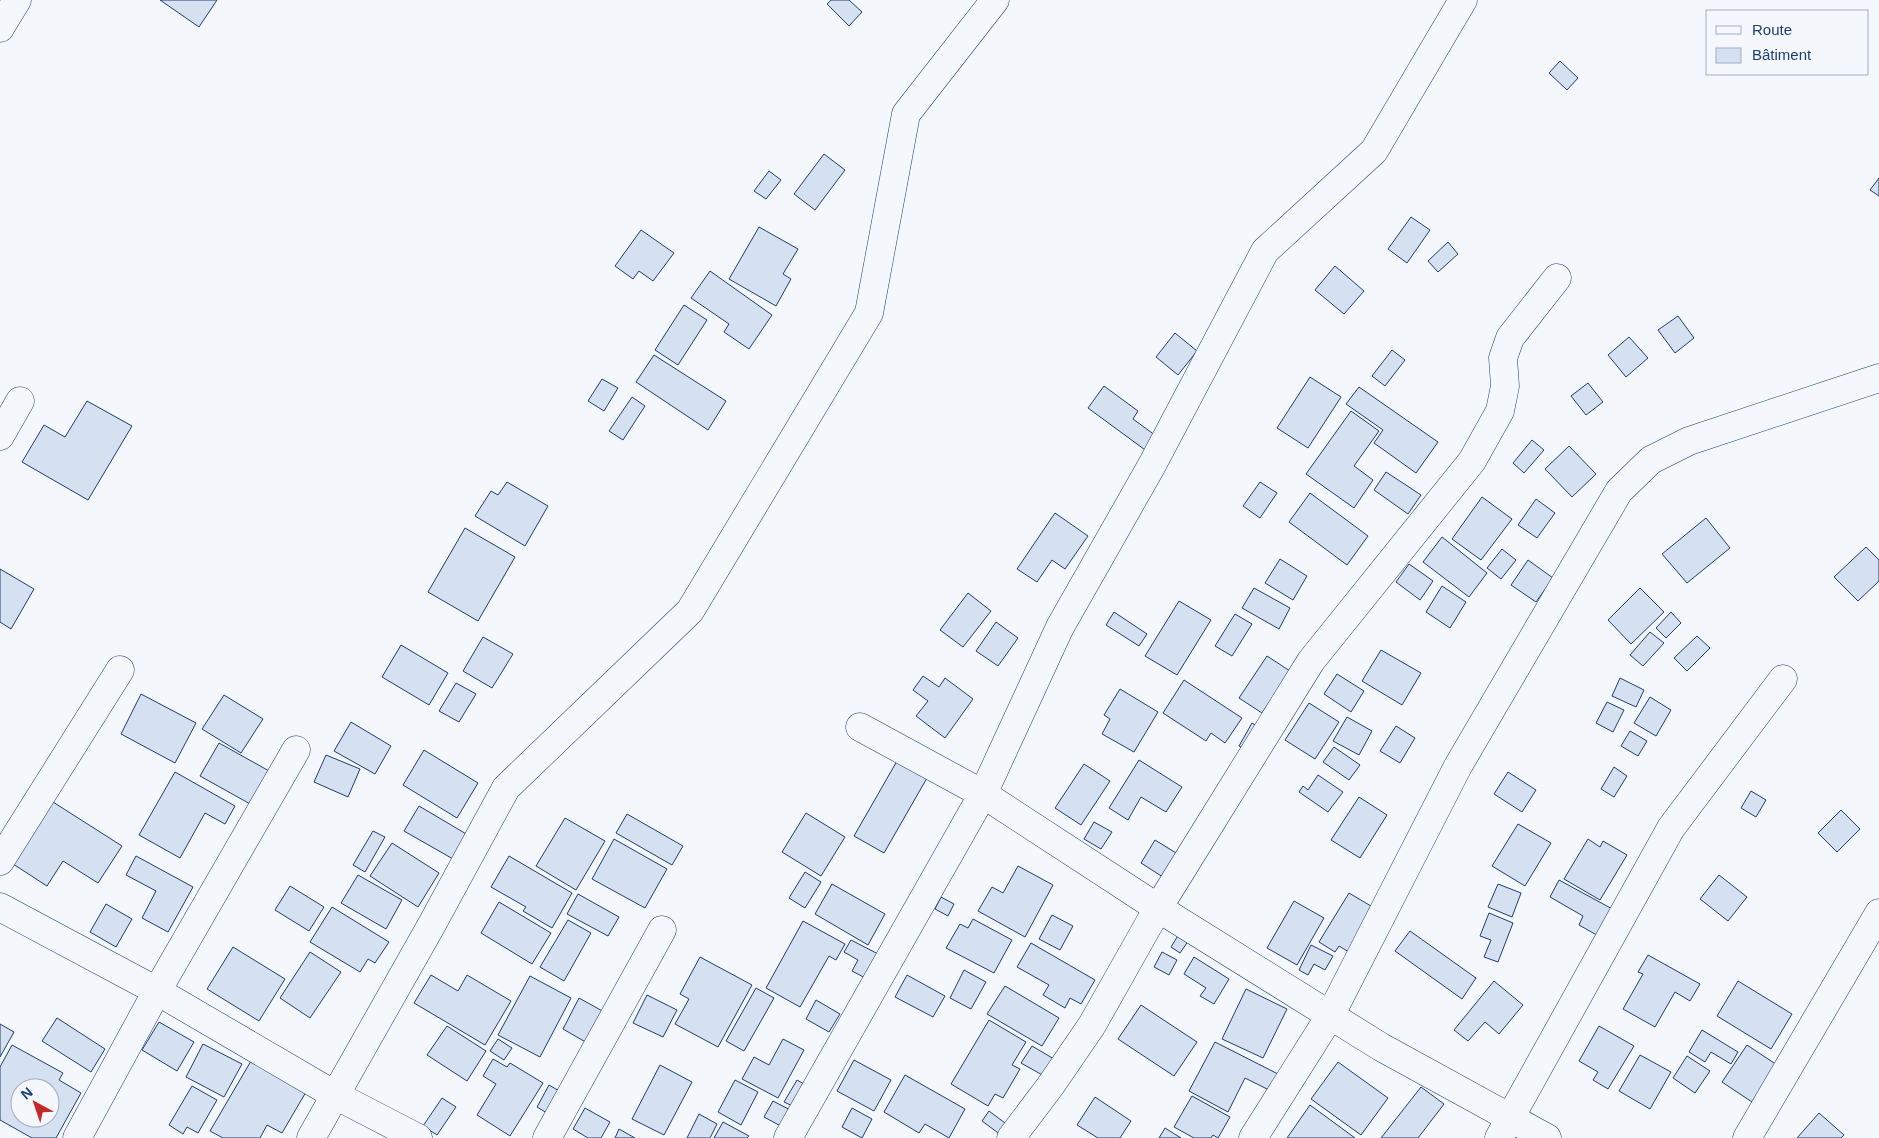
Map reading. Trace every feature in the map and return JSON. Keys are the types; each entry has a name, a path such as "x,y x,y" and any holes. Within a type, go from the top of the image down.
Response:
{"street":[{"path":"0,28 17,0"},
{"path":"311,1138 432,926 506,788 690,611 870,313 906,114 995,0"},
{"path":"788,1138 983,794 1060,627 1152,465 1265,251 1374,151 1463,0"},
{"path":"1011,1138 1051,1085 1092,1025 1158,908 1311,662 1472,461 1500,411 1506,386 1503,358 1510,338 1557,278"},
{"path":"1253,1138 1330,1016 1458,766 1619,491 1651,460 1690,441 1879,378"},
{"path":"0,436 20,401"},
{"path":"0,860 120,670"},
{"path":"1504,1128 1671,828 1783,678"},
{"path":"860,727 983,794 1158,908 1381,1047 1504,1128 1547,1138"},
{"path":"77,1138 157,991 296,750"},
{"path":"0,907 157,991 335,1095 418,1138"},
{"path":"1748,1138 1879,913"},
{"path":"547,1138 662,930"}],"building":[{"path":"160,0 217,0 199,27"},
{"path":"831,0 849,0 862,12 849,26 827,4"},
{"path":"1560,61 1578,78 1567,90 1549,73"},
{"path":"824,154 845,170 815,210 794,194"},
{"path":"769,171 781,180 766,199 754,191"},
{"path":"1879,178 1879,196 1870,190"},
{"path":"1411,217 1430,230 1407,263 1388,249"},
{"path":"759,227 798,249 783,274 791,279 776,306 729,279"},
{"path":"641,230 674,253 653,281 639,271 633,279 615,266"},
{"path":"1448,242 1458,254 1438,272 1428,261"},
{"path":"1335,266 1364,291 1344,314 1315,290"},
{"path":"710,271 772,315 749,349 724,332 729,324 691,298"},
{"path":"684,305 707,320 678,365 655,350"},
{"path":"1678,316 1694,338 1675,353 1658,330"},
{"path":"1175,333 1197,351 1178,375 1156,357"},
{"path":"1629,337 1648,358 1626,377 1608,355"},
{"path":"1392,350 1405,360 1385,386 1372,376"},
{"path":"654,355 726,401 708,430 636,382"},
{"path":"1310,377 1341,397 1308,448 1277,428"},
{"path":"602,379 618,388 604,411 588,401"},
{"path":"1588,383 1603,402 1586,415 1571,396"},
{"path":"1104,386 1138,411 1133,419 1163,441 1152,455 1088,408"},
{"path":"1359,387 1438,442 1416,473 1374,443 1383,430 1346,404"},
{"path":"632,397 645,406 623,440 609,431"},
{"path":"87,401 132,426 88,500 22,462 44,425 65,437"},
{"path":"1351,411 1379,431 1354,466 1373,480 1354,508 1306,474"},
{"path":"1532,440 1544,450 1524,473 1513,463"},
{"path":"1569,446 1596,474 1572,497 1545,469"},
{"path":"1386,472 1421,495 1408,514 1374,490"},
{"path":"507,482 548,506 525,546 475,516 491,491 498,495"},
{"path":"1260,482 1277,493 1260,518 1243,506"},
{"path":"1310,493 1368,536 1347,565 1289,522"},
{"path":"1482,497 1512,519 1481,560 1452,539"},
{"path":"1536,499 1555,513 1537,538 1518,525"},
{"path":"1055,513 1088,536 1065,569 1052,560 1037,582 1017,569"},
{"path":"1706,518 1730,548 1687,583 1662,554"},
{"path":"465,528 515,557 478,621 428,592"},
{"path":"1442,537 1487,573 1469,597 1423,562"},
{"path":"1866,547 1879,560 1879,581 1858,601 1834,577"},
{"path":"1502,549 1516,560 1501,579 1487,568"},
{"path":"1280,559 1307,576 1293,600 1265,583"},
{"path":"1528,560 1553,578 1536,602 1511,585"},
{"path":"1409,564 1433,581 1420,600 1396,582"},
{"path":"0,569 34,589 11,629 0,622"},
{"path":"1442,586 1466,602 1450,628 1426,612"},
{"path":"1254,588 1290,608 1279,629 1242,608"},
{"path":"1640,588 1664,612 1631,644 1608,620"},
{"path":"968,593 991,611 963,647 940,630"},
{"path":"1179,601 1211,620 1177,675 1145,656"},
{"path":"1114,612 1147,634 1139,646 1106,625"},
{"path":"1671,612 1681,623 1666,638 1656,628"},
{"path":"1235,614 1252,624 1232,656 1215,646"},
{"path":"996,622 1018,638 998,666 976,651"},
{"path":"1650,632 1664,643 1643,666 1630,655"},
{"path":"1697,636 1710,648 1687,671 1674,658"},
{"path":"483,637 513,654 492,688 463,671"},
{"path":"401,645 448,673 429,705 382,677"},
{"path":"1381,650 1421,673 1402,705 1362,681"},
{"path":"1267,656 1290,671 1262,713 1239,698"},
{"path":"1337,674 1364,691 1351,712 1324,694"},
{"path":"923,676 939,687 945,678 973,699 945,738 916,716 928,701 913,690"},
{"path":"1620,678 1644,690 1636,707 1612,696"},
{"path":"1184,680 1242,718 1225,743 1211,733 1206,741 1163,713"},
{"path":"456,683 476,694 459,722 439,711"},
{"path":"1120,689 1158,712 1134,752 1102,734 1110,719 1104,715"},
{"path":"141,694 196,723 175,763 121,734"},
{"path":"224,695 263,719 241,753 202,729"},
{"path":"1650,697 1671,710 1656,736 1634,723"},
{"path":"1607,702 1624,710 1613,732 1596,723"},
{"path":"1309,703 1339,722 1315,759 1285,740"},
{"path":"1347,717 1372,731 1359,755 1333,741"},
{"path":"351,722 391,746 375,774 334,751"},
{"path":"1252,723 1263,730 1250,752 1239,746"},
{"path":"1396,726 1415,738 1400,763 1380,751"},
{"path":"1630,731 1647,741 1638,756 1621,746"},
{"path":"219,743 271,772 252,805 200,776"},
{"path":"1334,747 1360,765 1349,780 1323,762"},
{"path":"424,750 478,783 457,818 403,785"},
{"path":"326,755 360,769 348,797 314,782"},
{"path":"1139,760 1182,787 1166,812 1141,797 1128,820 1109,808"},
{"path":"897,761 927,778 884,853 854,836"},
{"path":"1084,764 1110,781 1081,825 1055,808"},
{"path":"1614,767 1627,776 1614,797 1601,789"},
{"path":"175,772 235,806 225,824 205,813 180,858 139,835"},
{"path":"1508,772 1536,790 1522,812 1494,794"},
{"path":"1318,775 1343,792 1328,812 1299,792 1303,786 1308,790"},
{"path":"1751,791 1766,800 1756,817 1741,808"},
{"path":"1359,797 1387,815 1360,858 1331,840"},
{"path":"53,802 122,846 98,883 63,861 47,886 13,864"},
{"path":"419,806 468,835 453,859 404,831"},
{"path":"1841,810 1860,829 1837,852 1818,833"},
{"path":"806,813 845,837 821,876 782,852"},
{"path":"627,814 683,846 672,865 616,833"},
{"path":"565,818 605,841 576,890 536,866"},
{"path":"1094,822 1112,832 1101,849 1084,839"},
{"path":"1518,824 1551,843 1525,886 1492,866"},
{"path":"373,831 385,837 365,872 353,865"},
{"path":"614,839 667,869 645,908 592,879"},
{"path":"1588,839 1600,847 1603,841 1627,855 1600,900 1564,879"},
{"path":"1155,840 1181,856 1166,879 1141,863"},
{"path":"392,843 439,873 418,907 370,876"},
{"path":"136,856 193,887 168,932 142,918 156,891 126,875"},
{"path":"509,856 572,893 552,928 523,911 526,907 491,887"},
{"path":"1018,866 1053,885 1025,937 978,911 992,887 1003,893"},
{"path":"805,872 821,882 805,908 789,898"},
{"path":"358,875 402,900 386,929 341,903"},
{"path":"1719,875 1747,897 1728,921 1700,899"},
{"path":"1559,880 1616,911 1602,938 1579,925 1583,916 1550,897"},
{"path":"832,884 885,914 868,945 815,914"},
{"path":"1498,884 1521,893 1512,917 1488,907"},
{"path":"290,886 324,907 309,931 275,910"},
{"path":"1349,893 1381,912 1354,955 1339,946 1335,952 1319,942"},
{"path":"578,894 619,917 608,936 567,914"},
{"path":"941,897 954,904 948,916 935,909"},
{"path":"1294,901 1324,918 1297,965 1267,948"},
{"path":"499,902 551,933 532,964 481,933"},
{"path":"106,904 132,919 116,947 90,932"},
{"path":"332,907 389,942 375,963 368,959 360,972 310,942"},
{"path":"1489,913 1513,923 1498,962 1484,957 1491,940 1480,936"},
{"path":"1052,915 1073,926 1060,950 1039,939"},
{"path":"973,919 1012,940 994,973 946,948 960,924 968,928"},
{"path":"568,920 591,933 564,981 540,967"},
{"path":"803,921 845,944 836,960 829,956 800,1007 766,988"},
{"path":"1410,931 1476,978 1462,999 1395,951"},
{"path":"1179,934 1189,940 1180,953 1171,947"},
{"path":"851,940 882,956 869,980 852,971 858,960 844,952"},
{"path":"1031,943 1095,980 1081,1004 1070,998 1065,1008 1043,995 1049,985 1017,967"},
{"path":"1311,945 1333,956 1325,970 1314,964 1308,975 1299,970"},
{"path":"233,947 285,979 259,1021 207,989"},
{"path":"310,952 341,972 310,1018 280,998"},
{"path":"1162,952 1177,960 1169,975 1154,967"},
{"path":"1648,955 1700,984 1690,1001 1675,992 1655,1027 1623,1009 1643,974 1638,972"},
{"path":"700,957 752,985 718,1047 675,1024 689,999 680,994"},
{"path":"1194,957 1229,979 1214,1004 1200,996 1206,988 1184,974"},
{"path":"964,970 986,982 971,1009 950,998"},
{"path":"431,975 458,991 467,975 511,1001 485,1045 414,1003"},
{"path":"907,975 945,996 933,1017 895,997"},
{"path":"530,976 571,998 540,1057 498,1035"},
{"path":"1494,981 1523,1005 1499,1034 1485,1022 1468,1041 1454,1030"},
{"path":"1738,981 1792,1014 1771,1049 1717,1016"},
{"path":"1005,986 1059,1018 1042,1046 987,1014"},
{"path":"756,988 774,998 744,1051 726,1041"},
{"path":"1246,989 1287,1009 1263,1058 1222,1039"},
{"path":"647,995 677,1010 663,1037 633,1023"},
{"path":"579,998 606,1013 589,1044 563,1029"},
{"path":"816,1000 840,1014 829,1032 806,1019"},
{"path":"1141,1005 1197,1042 1174,1076 1118,1039"},
{"path":"57,1018 105,1049 91,1072 42,1041"},
{"path":"989,1020 1026,1042 1012,1065 1020,1069 1003,1098 995,1094 988,1106 951,1084"},
{"path":"159,1022 194,1042 177,1071 142,1050"},
{"path":"0,1024 14,1032 0,1057"},
{"path":"447,1026 486,1051 467,1081 427,1055"},
{"path":"1599,1026 1634,1046 1608,1089 1593,1080 1598,1072 1579,1061"},
{"path":"1702,1030 1738,1052 1731,1064 1711,1052 1705,1062 1689,1052"},
{"path":"498,1039 512,1048 504,1060 490,1051"},
{"path":"783,1039 804,1050 778,1098 742,1079 754,1057 769,1065"},
{"path":"1215,1042 1278,1074 1269,1090 1245,1078 1228,1112 1189,1091"},
{"path":"203,1044 242,1064 224,1097 186,1077"},
{"path":"12,1045 63,1073 60,1078 10,1078 10,1126 0,1120 0,1067"},
{"path":"1747,1045 1777,1065 1752,1102 1722,1082"},
{"path":"1032,1046 1054,1059 1044,1076 1021,1063"},
{"path":"1640,1055 1671,1072 1650,1109 1619,1091"},
{"path":"1687,1056 1710,1071 1695,1093 1673,1078"},
{"path":"493,1059 507,1067 510,1063 543,1083 510,1136 477,1115 496,1084 483,1076"},
{"path":"854,1060 891,1080 874,1111 837,1091"},
{"path":"251,1061 306,1092 282,1133 267,1125 260,1138 223,1138 210,1131"},
{"path":"1338,1062 1388,1098 1361,1135 1311,1099"},
{"path":"660,1065 692,1082 664,1135 632,1119"},
{"path":"905,1075 965,1109 949,1138 925,1124 919,1133 884,1112"},
{"path":"735,1080 758,1092 741,1125 718,1112"},
{"path":"797,1080 811,1088 799,1109 784,1102"},
{"path":"60,1081 81,1093 56,1138 32,1138 14,1128 60,1128"},
{"path":"549,1085 568,1096 555,1118 537,1107"},
{"path":"192,1086 217,1100 198,1133 187,1127 183,1134 169,1125"},
{"path":"1421,1087 1444,1104 1418,1138 1381,1138"},
{"path":"1192,1096 1230,1117 1218,1138 1213,1135 1211,1138 1194,1138 1174,1127"},
{"path":"1095,1097 1131,1121 1120,1138 1098,1138 1077,1125"},
{"path":"442,1098 456,1107 437,1135 423,1126"},
{"path":"773,1101 796,1113 788,1130 764,1117"},
{"path":"1310,1105 1355,1138 1287,1138"},
{"path":"585,1108 610,1122 601,1138 588,1138 573,1129"},
{"path":"852,1108 872,1119 862,1138 842,1127"},
{"path":"989,1111 1013,1129 1005,1138 982,1121"},
{"path":"1819,1113 1844,1135 1841,1138 1797,1138"},
{"path":"699,1114 717,1124 710,1138 687,1138"},
{"path":"723,1122 749,1136 747,1138 714,1138"},
{"path":"1165,1128 1181,1138 1159,1138"},
{"path":"619,1129 635,1138 615,1138"}]}
